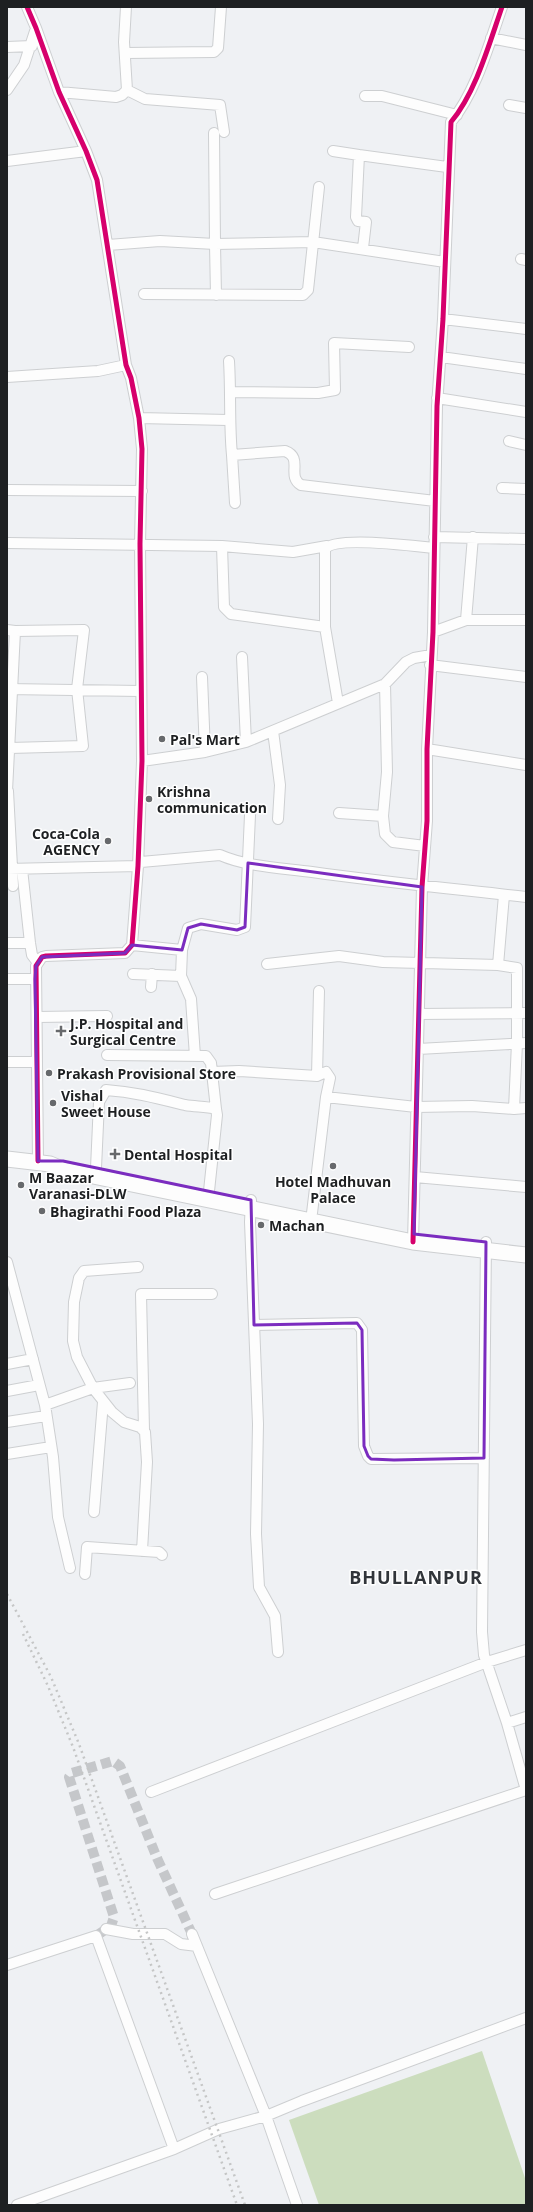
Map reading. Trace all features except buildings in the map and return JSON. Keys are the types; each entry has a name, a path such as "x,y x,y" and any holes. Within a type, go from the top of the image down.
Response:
{"main road":[{"path":"8,1159 38,1162 63,1161 209,1191 251,1204 312,1213 414,1238"},
{"path":"38,1162 64,1170 251,1204 414,1238 486,1246 526,1255"},
{"path":"486,1246 526,1245"}],"street":[{"path":"26,7 36,28 59,92 86,151 99,191 126,364 131,378 139,418 142,449 140,544 140,691 142,761 138,866 132,945 125,953 46,956 38,963 35,979 37,1017 38,1162"},
{"path":"59,92 116,97 122,95 126,90 126,7"},
{"path":"126,54 214,52 218,48 221,7"},
{"path":"414,1238 416,1107 422,963 422,887 427,822 427,749 433,632 433,548 437,398 443,319 447,167 450,122 462,109 502,7"},
{"path":"7,90 24,65 32,46 36,28"},
{"path":"491,38 526,45"},
{"path":"7,47 32,46"},
{"path":"126,90 145,98 220,105 215,244 216,295"},
{"path":"365,96 382,96 457,115"},
{"path":"509,104 526,108"},
{"path":"7,161 86,151"},
{"path":"333,151 447,167"},
{"path":"359,155 356,217 358,221 366,222 363,248"},
{"path":"144,294 303,295 308,290 319,187"},
{"path":"108,245 160,241 215,244 313,242 363,248 445,262"},
{"path":"443,319 526,329"},
{"path":"230,392 318,393 335,390 334,343 409,347"},
{"path":"441,357 526,369"},
{"path":"229,361 230,392 228,420 235,503"},
{"path":"7,377 98,371 126,364"},
{"path":"437,398 526,412"},
{"path":"139,418 228,420"},
{"path":"509,441 526,445"},
{"path":"232,455 285,451 292,454 294,457 295,478 302,485 434,501"},
{"path":"502,488 526,489"},
{"path":"7,490 142,491"},
{"path":"434,537 526,539"},
{"path":"466,620 473,538"},
{"path":"8,543 222,546 293,552 328,546 335,543 372,543 433,548"},
{"path":"222,546 224,607 227,612 230,614 325,627"},
{"path":"328,546 325,548 325,627 338,703"},
{"path":"433,632 466,620 526,620"},
{"path":"10,748 83,746 77,689 84,630 11,630 8,791 14,869 13,886"},
{"path":"242,657 246,742"},
{"path":"142,761 205,752 246,742 385,684 406,662 414,658 526,677"},
{"path":"202,677 205,752"},
{"path":"385,684 387,772 383,816 385,834 393,842 425,846"},
{"path":"10,689 140,691"},
{"path":"273,731 280,785 278,819"},
{"path":"427,749 526,764"},
{"path":"339,813 383,816"},
{"path":"196,1056 191,999 181,976 182,950 188,928 201,924 237,930 245,927 250,815"},
{"path":"14,869 138,866 141,862 220,855 231,860 248,863 422,887 526,897"},
{"path":"14,869 32,955 38,963"},
{"path":"498,965 504,895"},
{"path":"7,942 30,943"},
{"path":"132,945 182,950"},
{"path":"267,964 339,956 383,962 498,965 517,968 522,1014 521,1043 514,1109"},
{"path":"133,974 181,976"},
{"path":"151,987 152,974"},
{"path":"7,978 35,979"},
{"path":"317,1076 319,991"},
{"path":"419,1014 522,1014"},
{"path":"37,1017 107,1016"},
{"path":"418,1049 521,1043"},
{"path":"107,1055 206,1056 211,1063 218,1115 209,1191"},
{"path":"7,1062 37,1062"},
{"path":"212,1072 239,1071 317,1076 326,1072 329,1074 312,1213"},
{"path":"96,1168 99,1102 106,1090 133,1092 186,1105 216,1109"},
{"path":"326,1097 416,1107 472,1106 514,1109 526,1108"},
{"path":"416,1177 526,1187"},
{"path":"251,1204 258,1424 256,1534 258,1587 275,1616 278,1652"},
{"path":"215,1894 526,1790 507,1723 487,1662 482,1632 486,1246"},
{"path":"7,1262 45,1405 58,1517 70,1568"},
{"path":"138,1267 84,1272 79,1278 74,1302 73,1341 77,1357 93,1388 103,1402 118,1418 144,1430"},
{"path":"142,1551 147,1462 144,1430 141,1294 212,1294"},
{"path":"254,1325 357,1323 362,1330 364,1446 368,1456 371,1459 484,1458"},
{"path":"7,1364 33,1359"},
{"path":"45,1405 93,1388 130,1383"},
{"path":"7,1391 39,1385"},
{"path":"94,1512 103,1402"},
{"path":"7,1422 46,1416"},
{"path":"7,1454 51,1447"},
{"path":"85,1574 87,1547 159,1552 162,1554"},
{"path":"151,1792 487,1662 526,1650"},
{"path":"507,1723 526,1716"},
{"path":"106,1929 134,1934 165,1934 181,1944 197,1946"},
{"path":"192,1934 266,2116 297,2205"},
{"path":"7,1965 96,1936 174,2149"},
{"path":"17,2205 174,2149 218,2129 266,2116 302,2101 526,2018"}],"highlighted area":[{"path":"248,863 422,887 414,1234 486,1242 484,1458 394,1460 371,1459 368,1456 364,1446 362,1330 357,1323 254,1325 251,1200 63,1161 38,1161 35,979 36,966 42,957 125,953 132,945 182,950 188,928 201,924 237,930 245,927"}],"green space":[{"path":"482,2051 526,2181 526,2205 319,2205 289,2120"}],"tunnel":[{"path":"96,1936 111,1926 114,1917 69,1777 72,1773 113,1761 120,1766 157,1858 192,1934"}],"railway":[{"path":"7,1594 51,1677 79,1744 245,2205"},
{"path":"23,1634 48,1686 73,1747 237,2205"}],"cycle path":[{"path":"27,7 59,92 86,151 97,180 126,365 131,378 139,418 142,449 140,544 142,761 138,866 132,945 125,953 46,956 42,957 36,966 38,1161"},
{"path":"413,1242 422,887 427,821 427,749 433,632 437,406 443,319 451,122 468,97 475,82 502,7"}],"place":[{"name":"Pal's Mart","path":"162,739"},
{"name":"Krishna communication","path":"149,799"},
{"name":"Coca-Cola AGENCY","path":"108,841"},
{"name":"J.P. Hospital and Surgical Centre","path":"61,1031"},
{"name":"Prakash Provisional Store","path":"49,1073"},
{"name":"Vishal Sweet House","path":"53,1103"},
{"name":"Dental Hospital","path":"115,1154"},
{"name":"Hotel Madhuvan Palace","path":"333,1166"},
{"name":"M Baazar Varanasi-DLW","path":"21,1185"},
{"name":"Bhagirathi Food Plaza","path":"42,1211"},
{"name":"Machan","path":"261,1225"}],"district":[{"name":"BHULLANPUR","path":"416,1577"}]}
